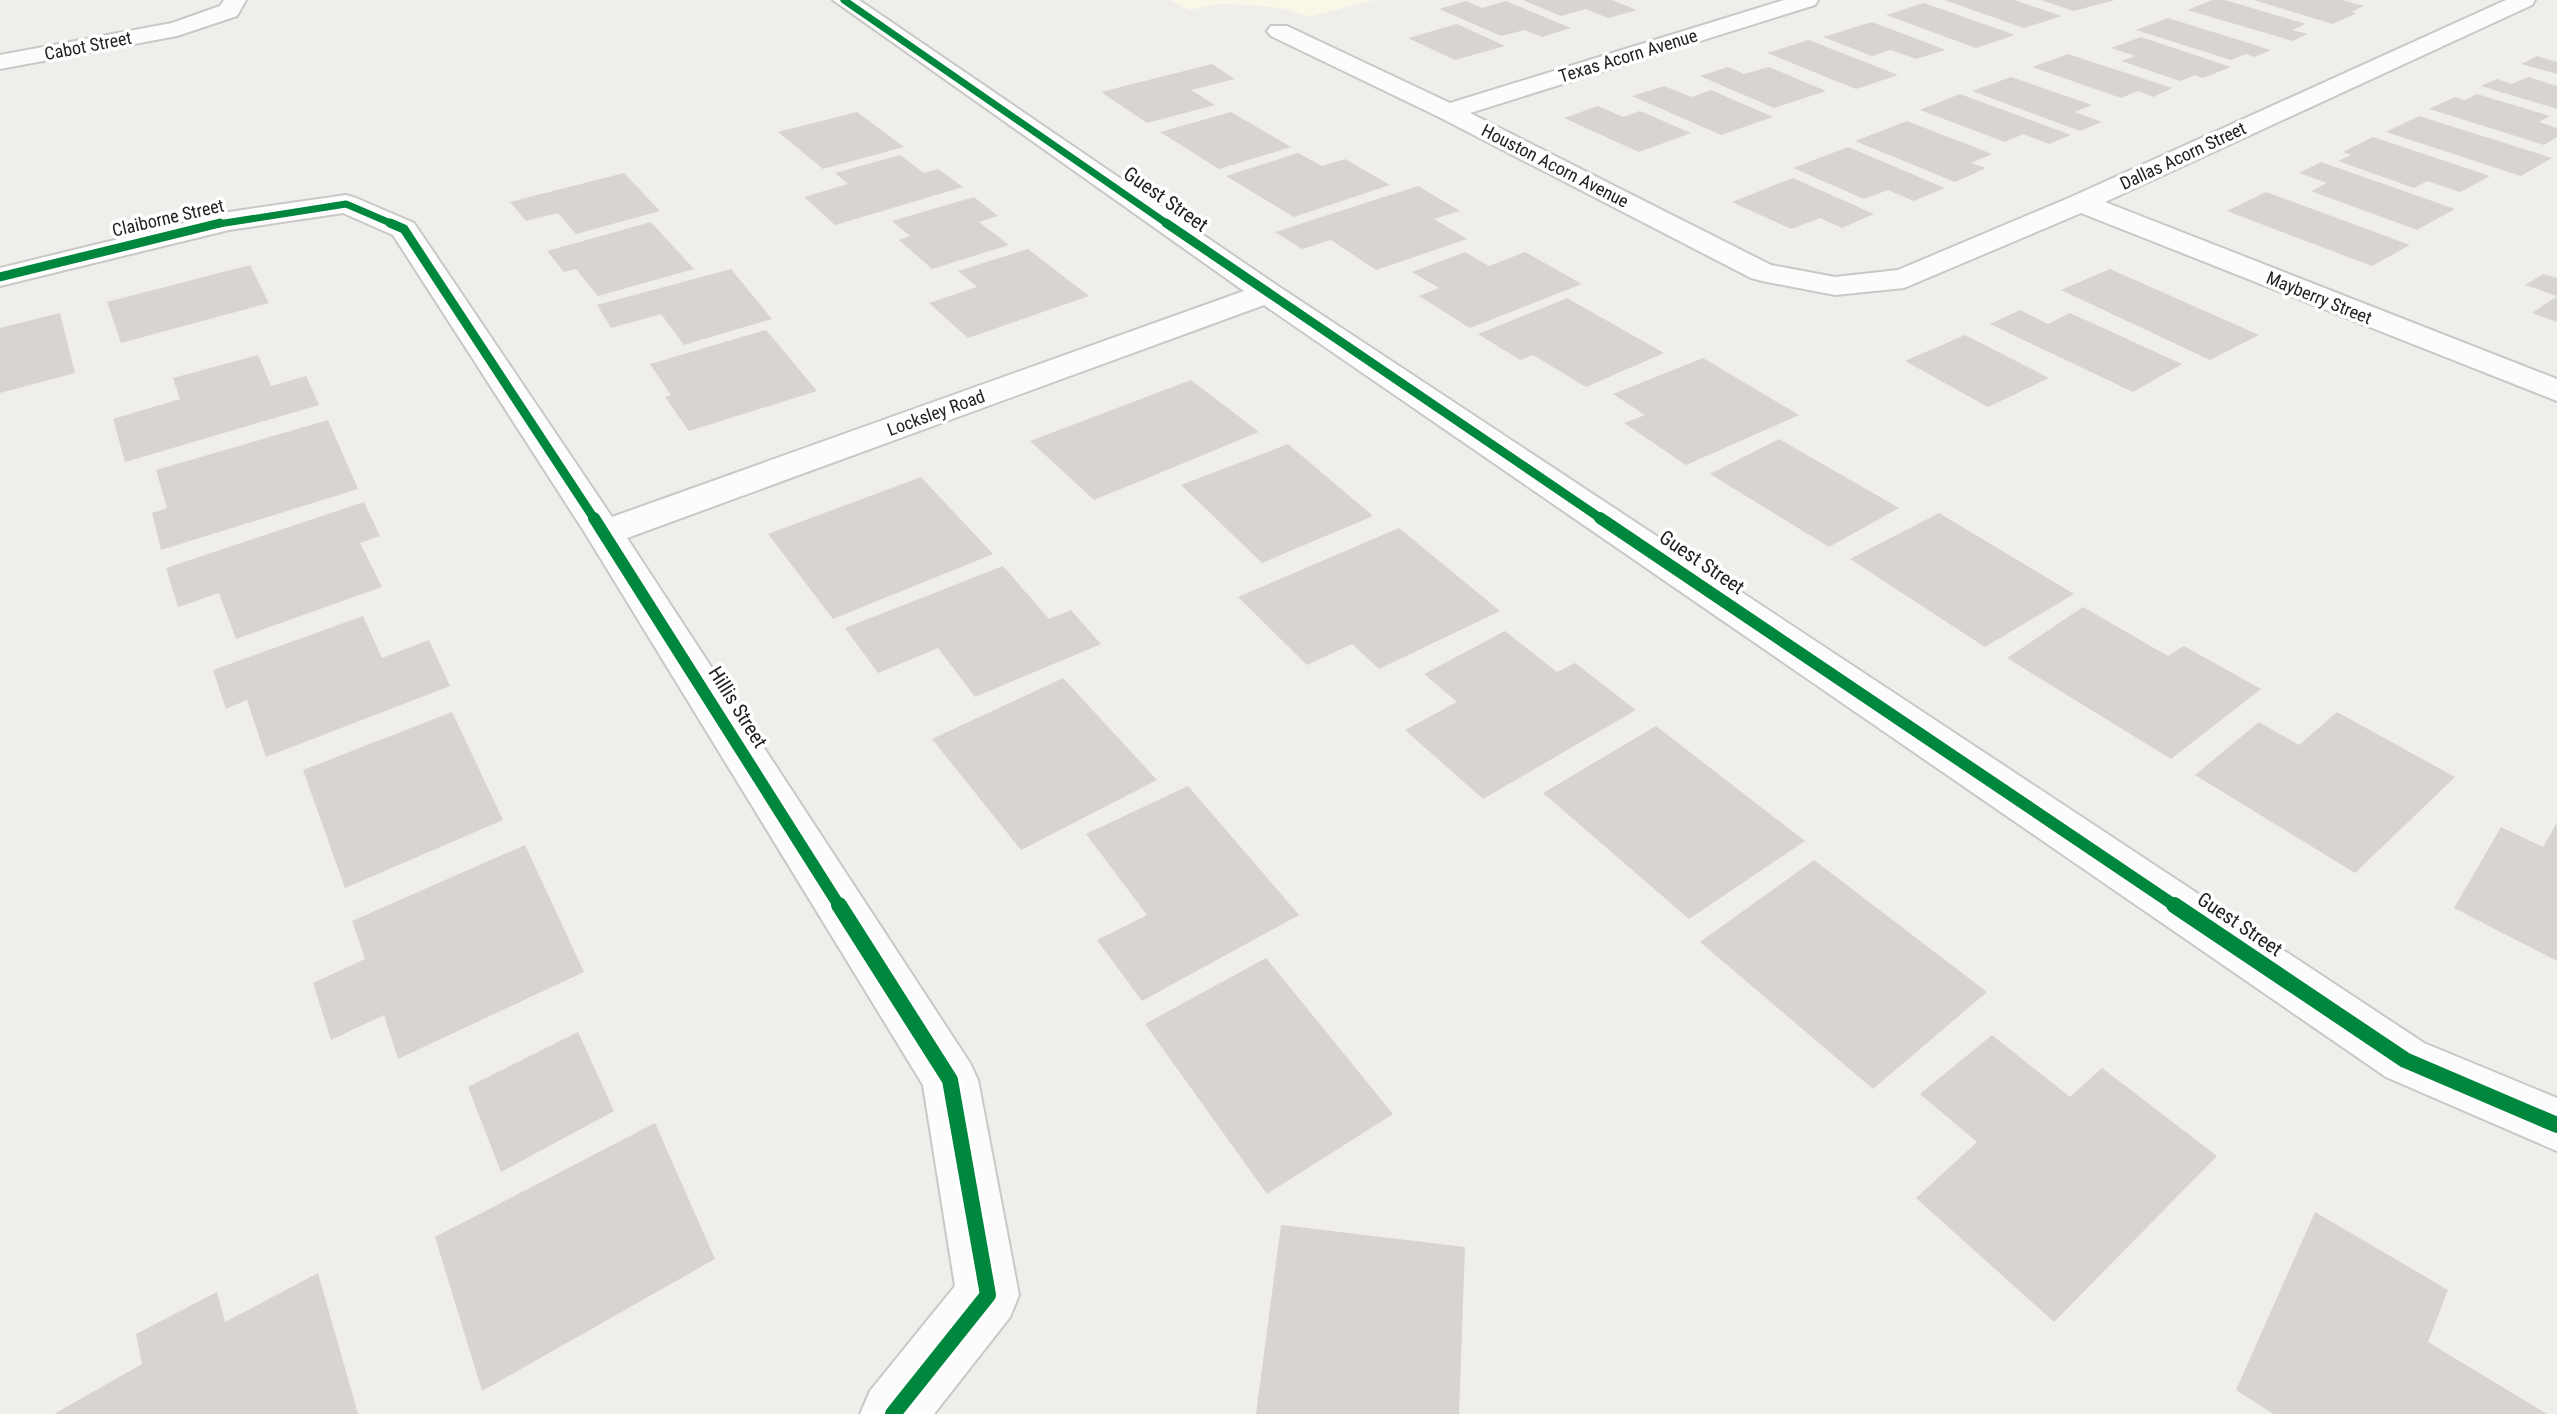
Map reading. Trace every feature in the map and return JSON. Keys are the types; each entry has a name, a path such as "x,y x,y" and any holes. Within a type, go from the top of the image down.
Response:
{"street":[{"name":"Cabot Street","path":"0,62 177,29 229,11 235,0"},
{"name":"Guest Street","path":"844,0 1267,293 2405,1060 2557,1125"},
{"name":"Texas Acorn Avenue","path":"1448,112 1807,0"},
{"name":"Dallas Acorn Street","path":"1835,286 1904,279 2081,203 2524,0"},
{"name":"Houston Acorn Avenue","path":"1279,31 1448,112 1762,272 1835,286"},
{"name":"Mayberry Street","path":"2081,203 2557,391"},
{"name":"Claiborne Street","path":"0,277 229,221 346,204"},
{"name":"Hillis Street","path":"346,204 404,229 604,533 950,1080 988,1295 893,1414"},
{"name":"Locksley Road","path":"604,533 1267,293"}],"shaded area":[{"path":"1170,0 1374,0 1309,17 1285,9 1251,5 1220,4 1189,10"}],"building":[{"path":"1523,0 1612,0 1637,10 1608,18 1586,9 1561,16"},
{"path":"1944,0 2014,0 2062,16 2024,28"},
{"path":"2041,0 2115,0 2074,11"},
{"path":"2212,0 2225,0 2306,24 2292,30 2308,34 2293,41 2187,10"},
{"path":"2254,0 2342,0 2364,6 2351,12 2357,13 2332,24"},
{"path":"1466,1 1482,8 1506,1 1571,28 1542,37 1525,30 1501,36 1439,9"},
{"path":"1924,3 2015,35 1976,48 1886,15"},
{"path":"2168,18 2271,50 2254,57 2246,54 2231,60 2136,30"},
{"path":"1872,22 1946,50 1916,59 1891,50 1872,56 1823,37"},
{"path":"1457,24 1505,46 1455,60 1408,38"},
{"path":"2141,37 2231,67 2203,78 2195,75 2180,81 2121,61 2135,56 2111,48"},
{"path":"1809,40 1898,75 1856,89 1767,53"},
{"path":"2068,54 2172,88 2153,97 2138,91 2121,98 2032,67"},
{"path":"2537,56 2557,62 2557,74 2521,64"},
{"path":"1212,64 1235,79 1191,90 1215,105 1147,123 1101,92"},
{"path":"1728,67 1744,74 1769,67 1826,91 1774,108 1700,76"},
{"path":"2011,77 2092,105 2075,112 2102,122 2080,131 1972,91"},
{"path":"2528,77 2557,86 2557,109 2481,86 2497,79 2512,84"},
{"path":"1664,86 1691,97 1711,90 1773,117 1721,135 1632,96"},
{"path":"1960,94 2071,135 2049,144 2023,134 2005,142 1920,110"},
{"path":"2477,94 2550,116 2539,122 2557,128 2557,137 2544,145 2429,109 2455,97 2465,100"},
{"path":"1598,106 1623,117 1640,111 1691,133 1639,152 1564,118"},
{"path":"857,112 904,147 823,169 778,132"},
{"path":"1231,112 1291,147 1219,169 1160,132"},
{"path":"2419,116 2552,158 2521,176 2386,132"},
{"path":"1907,121 1992,154 1971,163 1986,168 1955,182 1855,141"},
{"path":"2373,137 2490,176 2460,192 2427,181 2414,188 2338,161 2351,155 2343,152"},
{"path":"1848,147 1945,188 1914,201 1888,190 1864,199 1793,168"},
{"path":"1298,153 1322,166 1345,159 1390,185 1294,217 1226,176"},
{"path":"900,155 924,173 938,169 963,187 835,225 804,197 848,184 835,173"},
{"path":"2321,162 2455,209 2417,230 2311,191 2327,183 2299,173"},
{"path":"624,173 660,211 576,234 558,213 526,221 510,202"},
{"path":"1793,178 1874,214 1842,228 1820,218 1791,229 1732,202"},
{"path":"1418,186 1460,211 1434,219 1467,239 1376,270 1331,240 1302,249 1275,232"},
{"path":"2266,192 2410,245 2372,266 2227,211"},
{"path":"974,197 998,216 979,222 1009,245 932,269 899,240 910,236 892,221"},
{"path":"651,222 694,269 598,296 576,269 564,272 547,251"},
{"path":"1028,249 1089,296 968,338 929,303 977,287 958,271"},
{"path":"1465,252 1489,266 1525,252 1582,284 1470,328 1419,296 1439,288 1412,272"},
{"path":"250,265 269,303 121,343 107,302"},
{"path":"731,269 772,319 684,345 661,314 611,328 597,305"},
{"path":"2110,269 2259,335 2210,360 2061,290"},
{"path":"2543,274 2557,278 2557,296 2525,285"},
{"path":"2557,296 2557,322 2532,313"},
{"path":"1567,298 1664,353 1586,387 1533,355 1520,360 1478,334"},
{"path":"2020,310 2048,324 2070,313 2182,364 2133,392 1990,324"},
{"path":"60,313 75,373 0,393 0,328"},
{"path":"766,330 817,391 689,431 665,397 671,395 650,364"},
{"path":"1965,335 2049,378 1988,407 1905,361"},
{"path":"258,355 271,386 306,376 319,405 125,462 113,419 180,399 173,378"},
{"path":"1703,358 1799,415 1686,465 1624,423 1645,415 1613,394"},
{"path":"1191,380 1259,432 1094,500 1030,441"},
{"path":"328,420 358,489 161,550 152,513 167,508 156,470"},
{"path":"1779,439 1899,508 1829,547 1710,474"},
{"path":"1288,444 1373,516 1262,563 1181,485"},
{"path":"921,477 993,554 833,619 768,534"},
{"path":"364,502 380,536 360,543 382,587 236,639 219,593 178,607 166,568"},
{"path":"1939,513 2074,594 1985,647 1850,559"},
{"path":"1399,528 1500,611 1379,669 1352,644 1307,665 1238,597"},
{"path":"1003,566 1049,619 1071,610 1101,644 975,697 938,648 878,673 845,628"},
{"path":"2083,607 2168,656 2184,646 2261,689 2171,759 2007,658"},
{"path":"363,616 382,658 429,640 450,686 266,757 247,700 226,709 213,670"},
{"path":"1505,631 1557,672 1575,663 1636,710 1483,799 1405,730 1457,702 1424,674"},
{"path":"1063,678 1157,780 1021,850 932,739"},
{"path":"452,712 503,820 345,888 303,770"},
{"path":"2337,712 2455,777 2355,873 2195,775 2259,722 2299,745"},
{"path":"1656,726 1805,841 1689,919 1543,793"},
{"path":"1188,786 1299,915 1142,1001 1097,940 1147,915 1086,834"},
{"path":"2557,822 2557,961 2454,908 2501,827 2543,847"},
{"path":"525,845 584,972 398,1059 384,1015 331,1040 313,983 365,959 352,921"},
{"path":"1814,860 1987,992 1873,1089 1700,942"},
{"path":"1266,958 1393,1114 1267,1194 1145,1024"},
{"path":"578,1032 614,1111 501,1172 468,1087"},
{"path":"1992,1035 2070,1097 2102,1068 2217,1156 2054,1322 1916,1198 1977,1142 1920,1094"},
{"path":"655,1123 715,1259 482,1391 435,1237"},
{"path":"2315,1212 2448,1290 2428,1342 2547,1414 2273,1414 2236,1390"},
{"path":"1281,1225 1465,1247 1459,1414 1256,1414"},
{"path":"318,1273 358,1414 54,1414 142,1364 136,1334 217,1292 225,1322"}],"cycle path":[{"path":"844,0 1267,293 2405,1060 2557,1125"},
{"path":"0,277 229,221 346,204 404,229 604,533 950,1080 988,1295 893,1414"}]}
